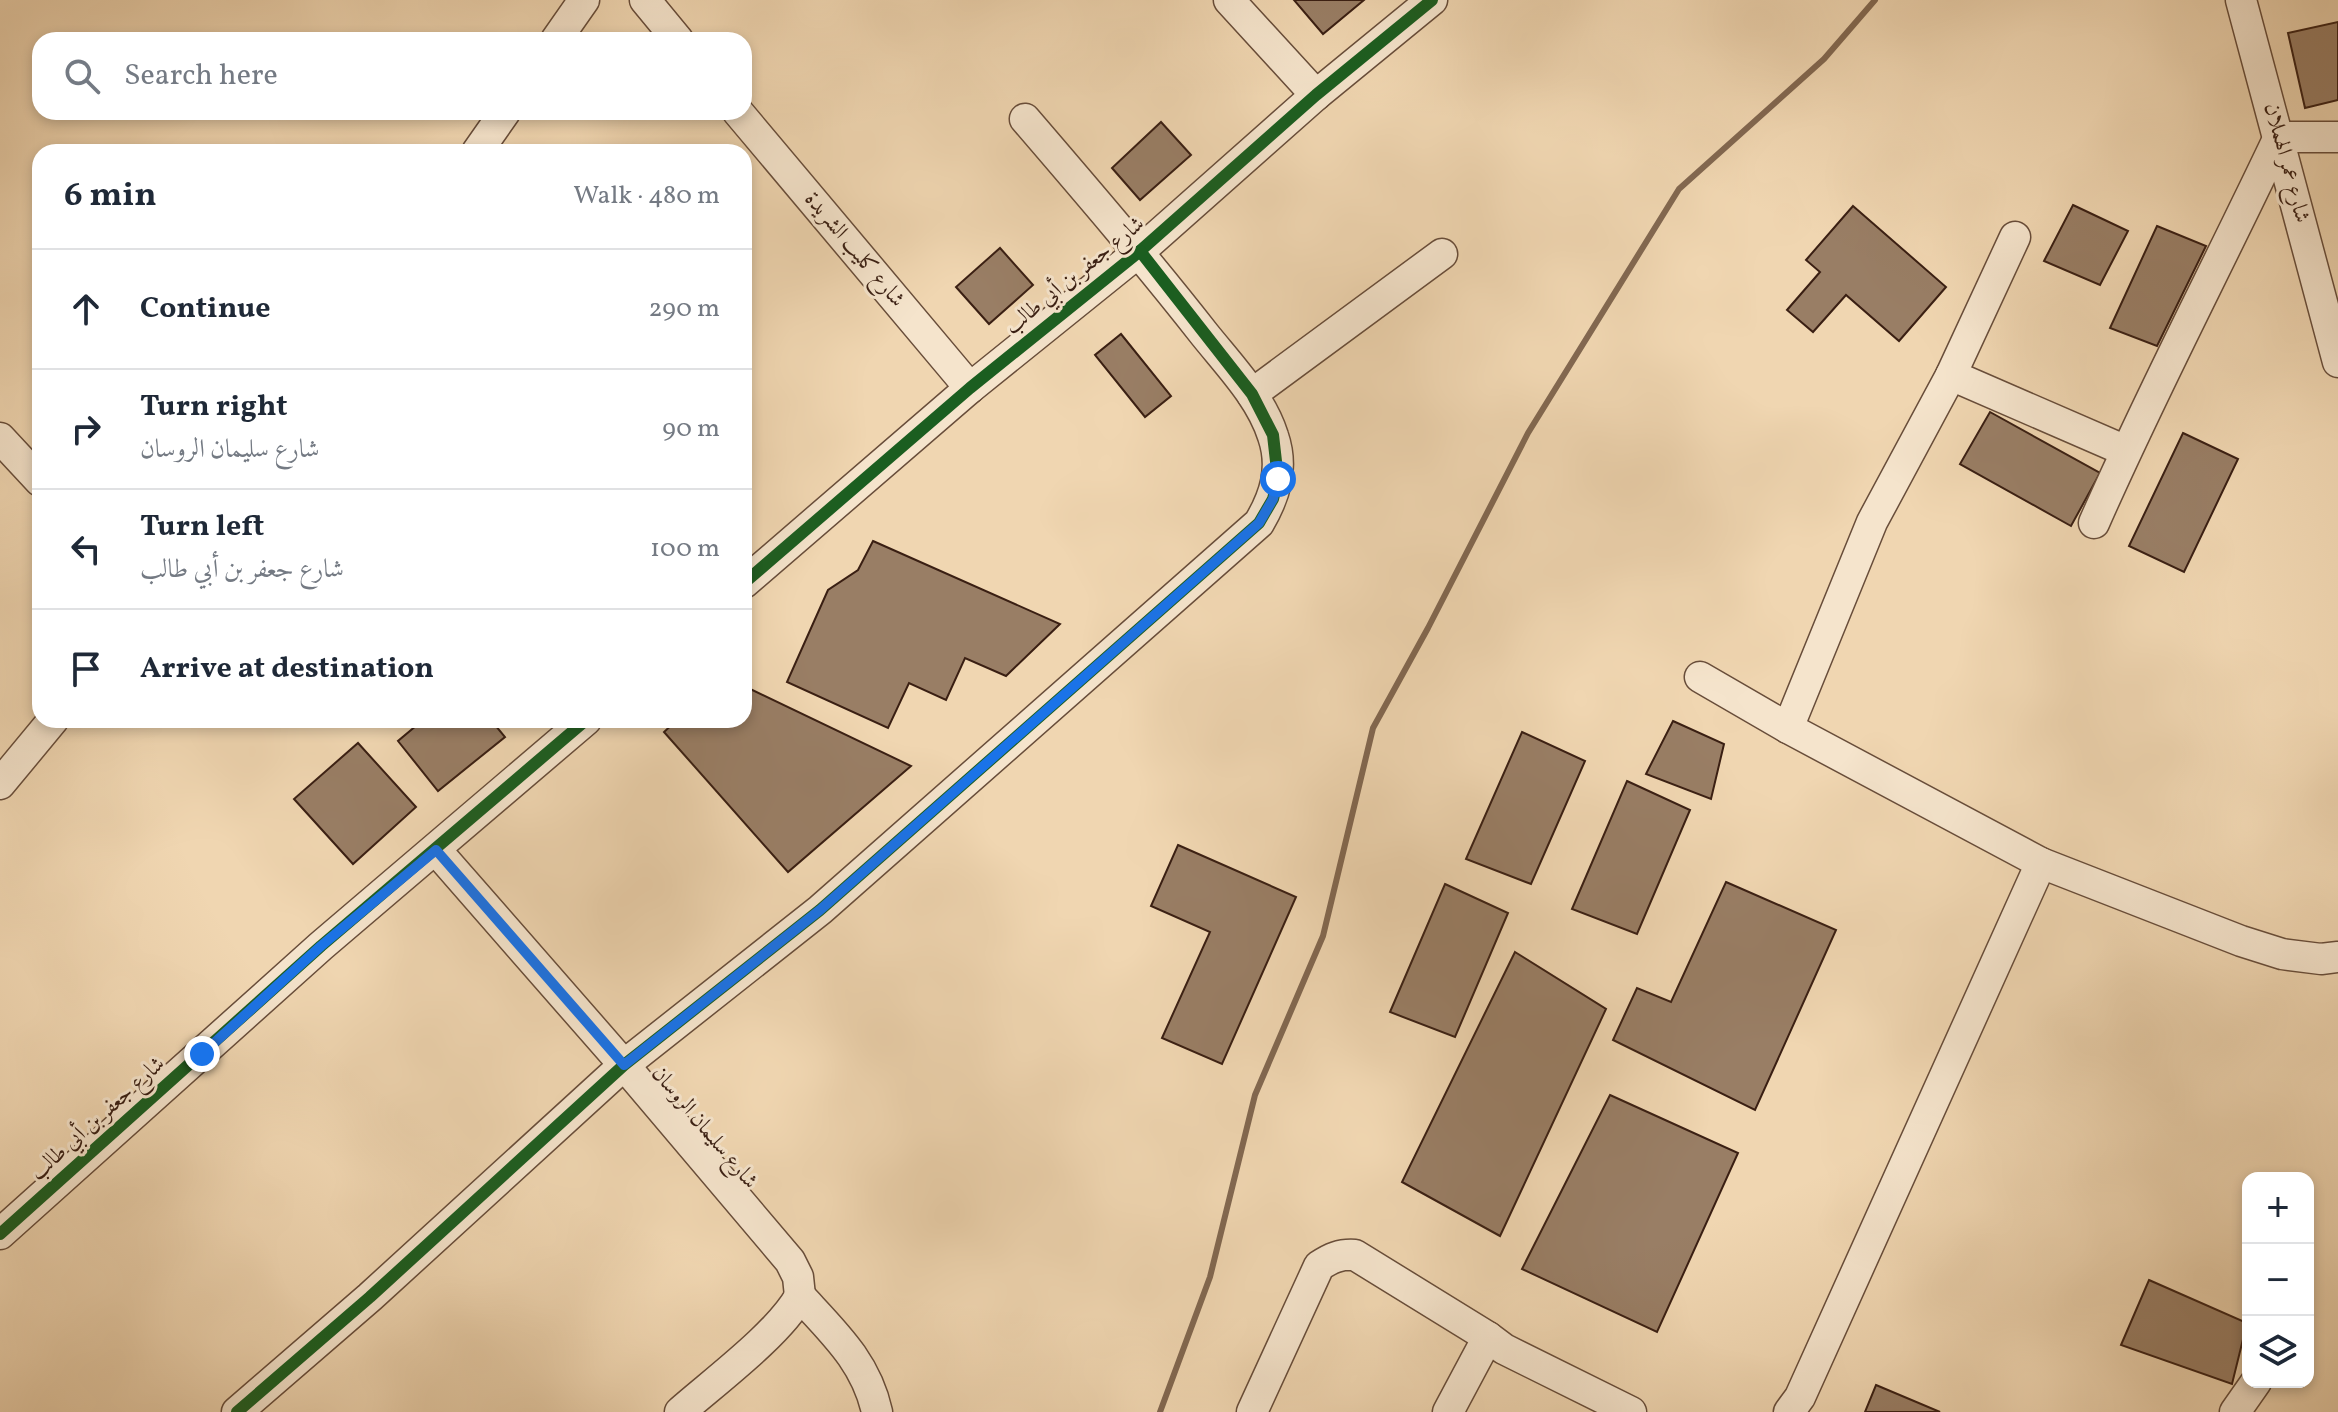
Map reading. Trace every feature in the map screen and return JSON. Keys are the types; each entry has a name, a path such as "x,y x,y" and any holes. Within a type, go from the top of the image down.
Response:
{"street":[{"path":"562,32 584,0"},
{"path":"645,0 671,32"},
{"path":"1229,0 1316,95"},
{"name":"شارع جعفر بن أبي طالب","path":"752,576 970,388 1140,251 1316,95 1432,0"},
{"name":"شارع عمر الهملان","path":"2244,4 2338,362"},
{"path":"237,1412 370,1297 624,1065 820,910 1259,523 1273,499 1278,479 1277,458 1273,435 1252,394 1140,251 1025,119"},
{"path":"483,144 499,120"},
{"name":"شارع كليب الشريدة","path":"745,120 970,388"},
{"path":"2094,523 2279,137 2338,137"},
{"path":"1788,728 1872,522 1951,375 2015,237"},
{"path":"1252,394 1442,254"},
{"path":"1951,375 2126,451"},
{"path":"0,438 32,472"},
{"path":"1700,677 1788,728 2041,863 2282,954 2321,959 2338,957"},
{"path":"0,784 46,728"},
{"name":"شارع جعفر بن أبي طالب","path":"0,1234 321,946 436,850 564,728"},
{"name":"شارع سليمان الروسان","path":"436,850 790,1261 798,1277 800,1296"},
{"path":"1798,1407 2041,863"},
{"path":"1252,1412 1319,1266 1331,1258 1355,1255 1504,1349 1631,1412"},
{"path":"680,1412 792,1311 800,1296 863,1369 877,1412"},
{"path":"1448,1412 1488,1337"},
{"path":"2235,1412 2252,1388"}],"building":[{"path":"1294,0 1364,0 1323,34"},
{"path":"2338,22 2338,100 2305,108 2288,33"},
{"path":"1161,122 1191,155 1140,200 1112,168"},
{"path":"2073,205 2128,231 2100,285 2044,261"},
{"path":"1853,206 1946,287 1899,341 1846,295 1813,332 1787,310 1820,272 1806,260"},
{"path":"2157,226 2206,246 2157,346 2110,328"},
{"path":"1000,248 1033,285 989,324 956,287"},
{"path":"1121,334 1171,396 1145,417 1095,355"},
{"path":"1990,412 2100,473 2071,526 1960,464"},
{"path":"2183,433 2238,459 2184,572 2129,546"},
{"path":"873,541 1060,624 1006,676 965,658 946,700 909,683 888,728 787,682 828,590 858,570"},
{"path":"752,690 911,766 788,872 664,732 668,728 752,728"},
{"path":"1673,721 1724,744 1711,799 1646,774"},
{"path":"413,728 498,728 505,737 438,791 398,741"},
{"path":"1522,732 1585,761 1531,884 1466,859"},
{"path":"358,743 416,807 353,864 294,799"},
{"path":"1627,781 1690,810 1637,934 1572,909"},
{"path":"1178,845 1296,897 1222,1064 1162,1038 1210,932 1151,906"},
{"path":"1726,882 1836,930 1755,1110 1613,1040 1637,988 1671,1002"},
{"path":"1445,884 1508,913 1455,1037 1390,1012"},
{"path":"1515,952 1606,1009 1500,1236 1402,1182"},
{"path":"1610,1095 1738,1153 1657,1332 1522,1269"},
{"path":"2149,1280 2242,1321 2242,1343 2232,1384 2121,1345"},
{"path":"1876,1385 1940,1412 1865,1412"}],"waterway":[{"path":"1160,1412 1210,1277 1255,1095 1323,936 1373,728 1528,433 1679,189 1824,59 1875,0"}],"cycle path":[{"path":"752,576 970,388 1140,251 1316,95 1432,0"},
{"path":"237,1412 370,1297 624,1065 820,910 1259,523 1273,499 1278,479 1273,435 1252,394 1140,251"},
{"path":"0,1234 321,946 577,728"}],"route":[{"path":"202,1054 321,946 436,850 624,1065 820,910 1259,523 1273,499 1278,479"}]}
